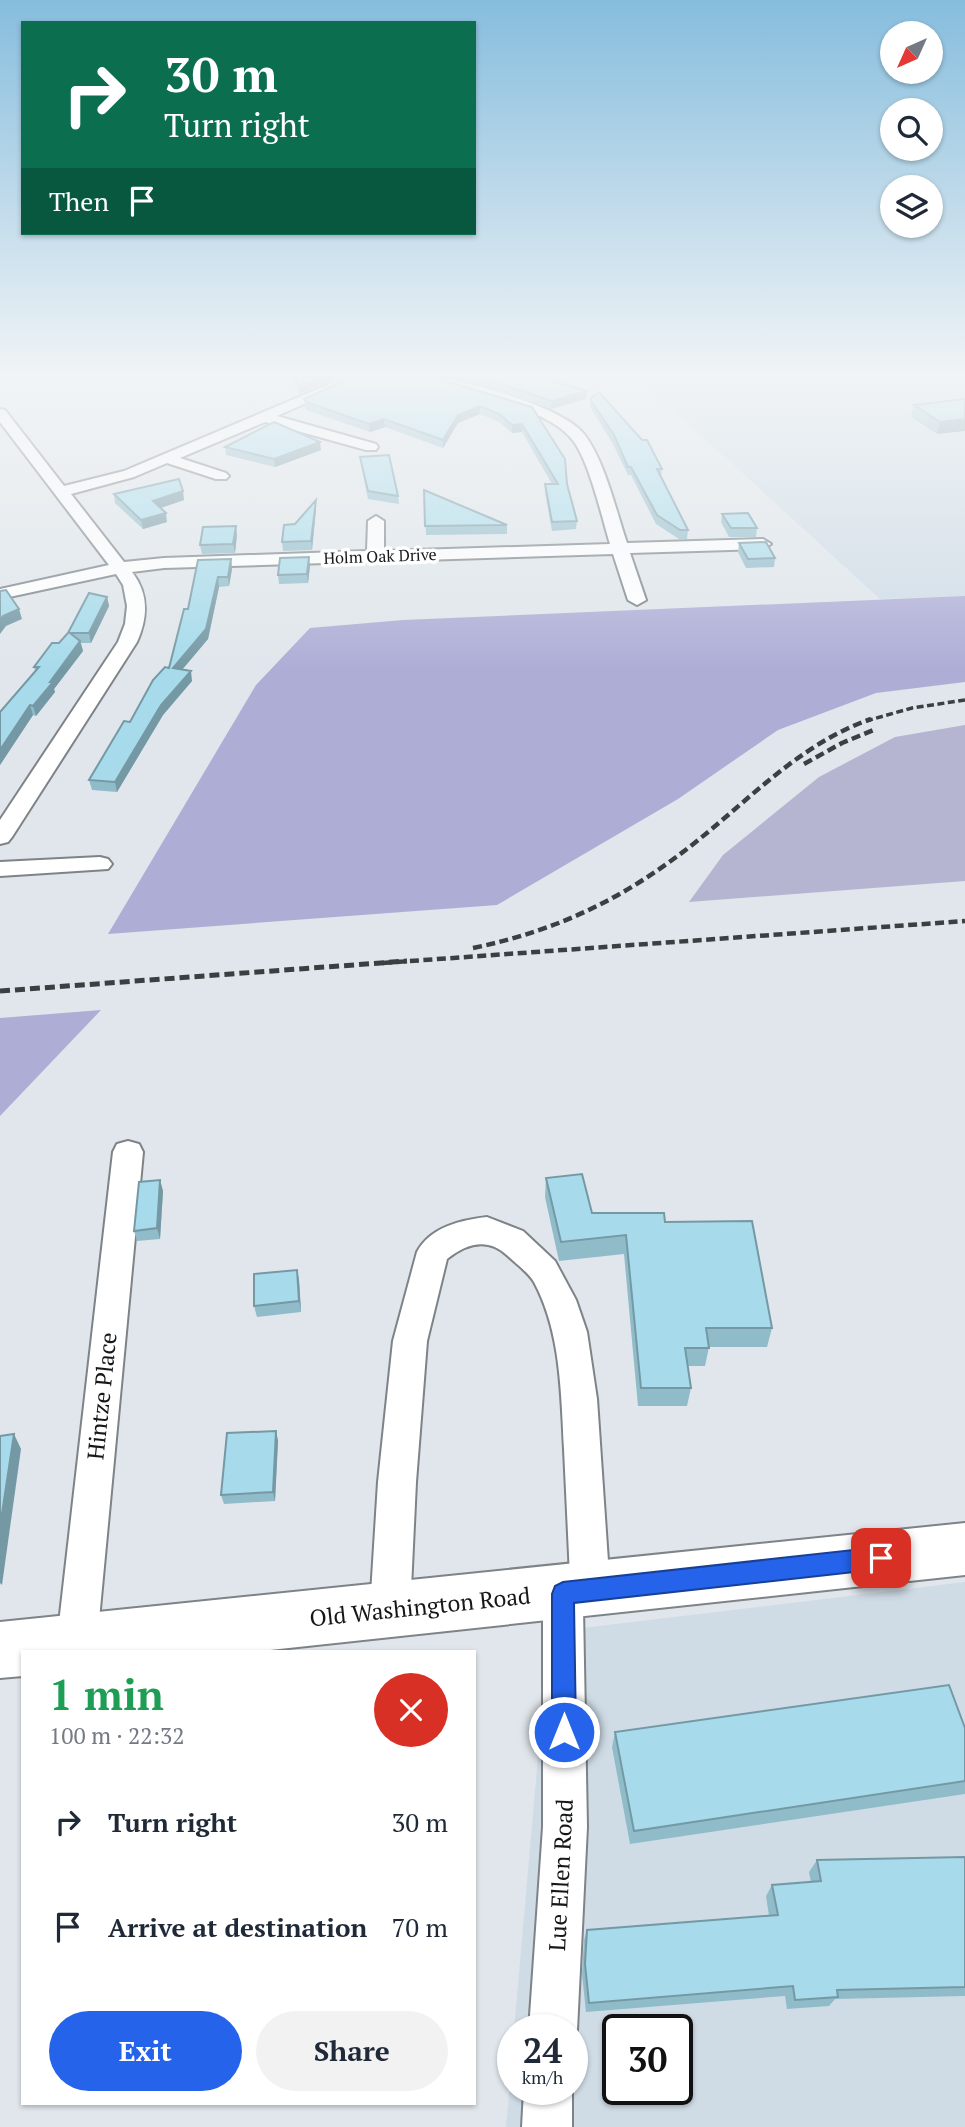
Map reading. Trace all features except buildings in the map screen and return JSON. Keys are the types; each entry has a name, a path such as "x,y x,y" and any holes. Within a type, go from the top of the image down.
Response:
{"main road":[{"name":"Old Washington Road","path":"0,1650 577,1592 965,1549"}],"street":[{"path":"0,837 117,662 132,634 138,614 138,601 132,584 44,471"},
{"path":"60,492 108,481 135,471"},
{"path":"206,471 221,476"},
{"path":"595,471 637,600"},
{"path":"375,556 376,521"},
{"name":"Holm Oak Drive","path":"0,594 121,568 176,562 763,544"},
{"path":"0,869 100,864"},
{"name":"Hintze Place","path":"77,1641 128,1152"},
{"name":"Lue Ellen Road","path":"390,1610 397,1482 410,1341 433,1252 448,1240 466,1232 487,1230 512,1240 544,1270 559,1300 570,1332 579,1399 577,1592 554,2014"},
{"path":"547,2127 548,2105"}],"shaded area":[{"path":"740,471 965,471 965,596 880,599"},
{"path":"965,596 965,682 876,693 778,730 678,799 497,905 108,934 256,685 310,628 403,620"},
{"path":"965,725 965,881 689,902 723,855 819,777 895,737"},
{"path":"101,1010 0,1116 0,1018"},
{"path":"965,1582 965,2127 506,2127 508,2105 588,2105 588,2014 515,2014 549,1632"}],"railway":[{"path":"866,721 912,708 965,700"},
{"path":"866,721 871,719"},
{"path":"473,948 535,932 618,895 671,861 800,756 846,729 866,721"},
{"path":"804,764 842,743 876,729"},
{"path":"383,963 965,921"},
{"path":"0,991 407,961"}],"route":[{"path":"564,1732 563,1594 881,1558"}]}
